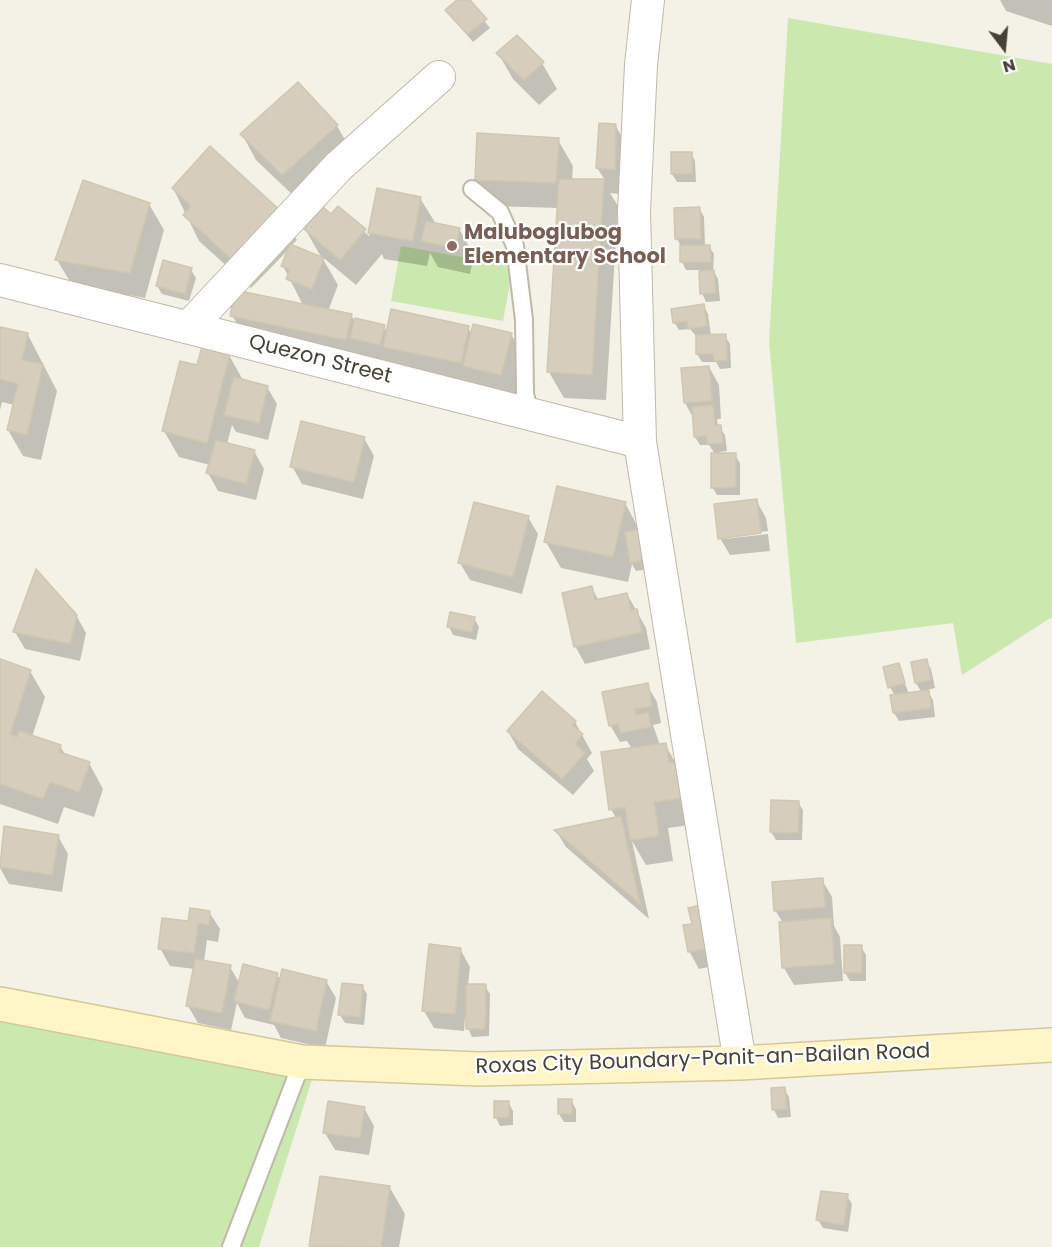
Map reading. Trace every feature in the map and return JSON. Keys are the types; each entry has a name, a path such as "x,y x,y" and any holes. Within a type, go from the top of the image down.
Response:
{"main road":[{"name":"Roxas City Boundary-Panit-an-Bailan Road","path":"0,1004 302,1062 479,1070 740,1063 1052,1045"}],"street":[{"path":"648,0 641,65 634,211 640,442 740,1063"},
{"path":"189,327 339,166 439,77"},
{"name":"Quezon Street","path":"0,280 640,442"}],"lane":[{"path":"471,189 501,212 515,246 524,320 525,394 530,414"},
{"path":"231,1247 302,1062"}],"green space":[{"path":"788,18 1052,64 1052,617 962,675 953,623 796,643 769,341"},
{"path":"401,246 513,266 503,321 391,301"},
{"path":"0,1008 316,1067 259,1247 0,1247"}],"building":[{"path":"457,0 470,0 487,19 467,34 445,10"},
{"path":"517,35 544,62 524,80 496,53"},
{"path":"298,82 338,125 282,175 240,134"},
{"path":"599,123 616,124 615,170 596,168"},
{"path":"477,133 559,138 556,183 475,180"},
{"path":"210,146 283,213 236,263 183,215 191,206 172,188"},
{"path":"671,152 692,152 692,174 671,174"},
{"path":"559,179 604,179 592,375 547,372"},
{"path":"83,180 150,203 130,273 55,260"},
{"path":"377,188 421,197 413,241 368,233"},
{"path":"338,206 366,229 340,260 304,229 323,207 331,214"},
{"path":"700,207 701,239 675,239 674,208"},
{"path":"426,221 460,228 455,248 421,241"},
{"path":"290,244 324,258 312,289 286,279 290,270 281,266"},
{"path":"680,245 710,245 711,262 680,262"},
{"path":"163,260 192,268 185,294 156,286"},
{"path":"714,270 716,293 700,294 699,271"},
{"path":"235,290 352,314 346,340 230,316"},
{"path":"704,304 707,326 688,329 687,321 673,323 671,309"},
{"path":"391,309 469,326 461,363 383,347"},
{"path":"355,318 385,325 380,345 350,338"},
{"path":"473,324 512,333 501,375 463,366"},
{"path":"0,327 28,333 22,360 43,364 27,435 7,430 18,384 0,379"},
{"path":"726,334 727,360 714,361 713,354 696,354 696,335"},
{"path":"202,346 230,353 207,443 162,431 180,361 197,365"},
{"path":"709,366 712,401 684,403 681,368"},
{"path":"234,377 268,386 259,423 224,415"},
{"path":"713,405 715,425 721,425 723,443 707,444 707,436 694,437 692,407"},
{"path":"301,421 365,437 354,482 290,467"},
{"path":"216,440 255,450 246,484 206,473"},
{"path":"711,453 736,453 736,487 711,488"},
{"path":"557,486 626,502 613,557 544,542"},
{"path":"757,499 761,533 718,539 714,504"},
{"path":"474,502 529,516 513,577 458,563"},
{"path":"647,528 644,560 630,563 625,532"},
{"path":"36,569 77,615 70,644 13,632"},
{"path":"592,586 595,600 627,593 631,610 637,609 642,632 574,647 562,593"},
{"path":"450,612 475,617 472,632 447,627"},
{"path":"0,659 31,670 10,734 17,737 19,731 61,745 59,752 90,762 79,792 50,782 43,799 0,784"},
{"path":"927,659 931,680 915,683 911,662"},
{"path":"899,663 905,683 888,688 883,667"},
{"path":"648,683 652,706 635,709 636,715 648,712 651,727 621,733 618,724 609,726 602,692"},
{"path":"929,690 931,708 893,713 890,695"},
{"path":"542,691 576,721 572,725 583,734 575,744 585,753 562,779 507,731"},
{"path":"666,743 669,763 678,762 683,798 654,802 659,836 630,840 625,807 609,810 601,752"},
{"path":"771,800 799,801 798,833 770,832"},
{"path":"621,816 640,904 554,830"},
{"path":"4,826 59,835 52,875 0,867"},
{"path":"823,878 825,907 774,911 772,882"},
{"path":"701,905 715,947 688,952 683,925 692,924 688,908"},
{"path":"190,908 210,911 209,925 198,923 194,953 158,949 162,918 188,921"},
{"path":"831,918 834,964 782,968 779,922"},
{"path":"429,944 461,948 455,1014 422,1011"},
{"path":"844,945 862,945 862,973 844,973"},
{"path":"195,959 231,965 222,1013 186,1006"},
{"path":"243,964 278,973 269,1010 234,1001"},
{"path":"282,969 327,980 316,1031 270,1021"},
{"path":"342,983 363,985 360,1017 338,1015"},
{"path":"466,984 486,984 485,1029 466,1029"},
{"path":"785,1087 787,1109 772,1110 771,1088"},
{"path":"558,1099 572,1099 572,1114 558,1114"},
{"path":"328,1101 365,1107 360,1138 323,1133"},
{"path":"494,1101 509,1101 509,1117 494,1118"},
{"path":"320,1176 390,1186 381,1247 309,1246"},
{"path":"821,1191 848,1194 844,1225 816,1220"}],"place":[{"name":"Maluboglubog Elementary School","path":"452,246"}]}
